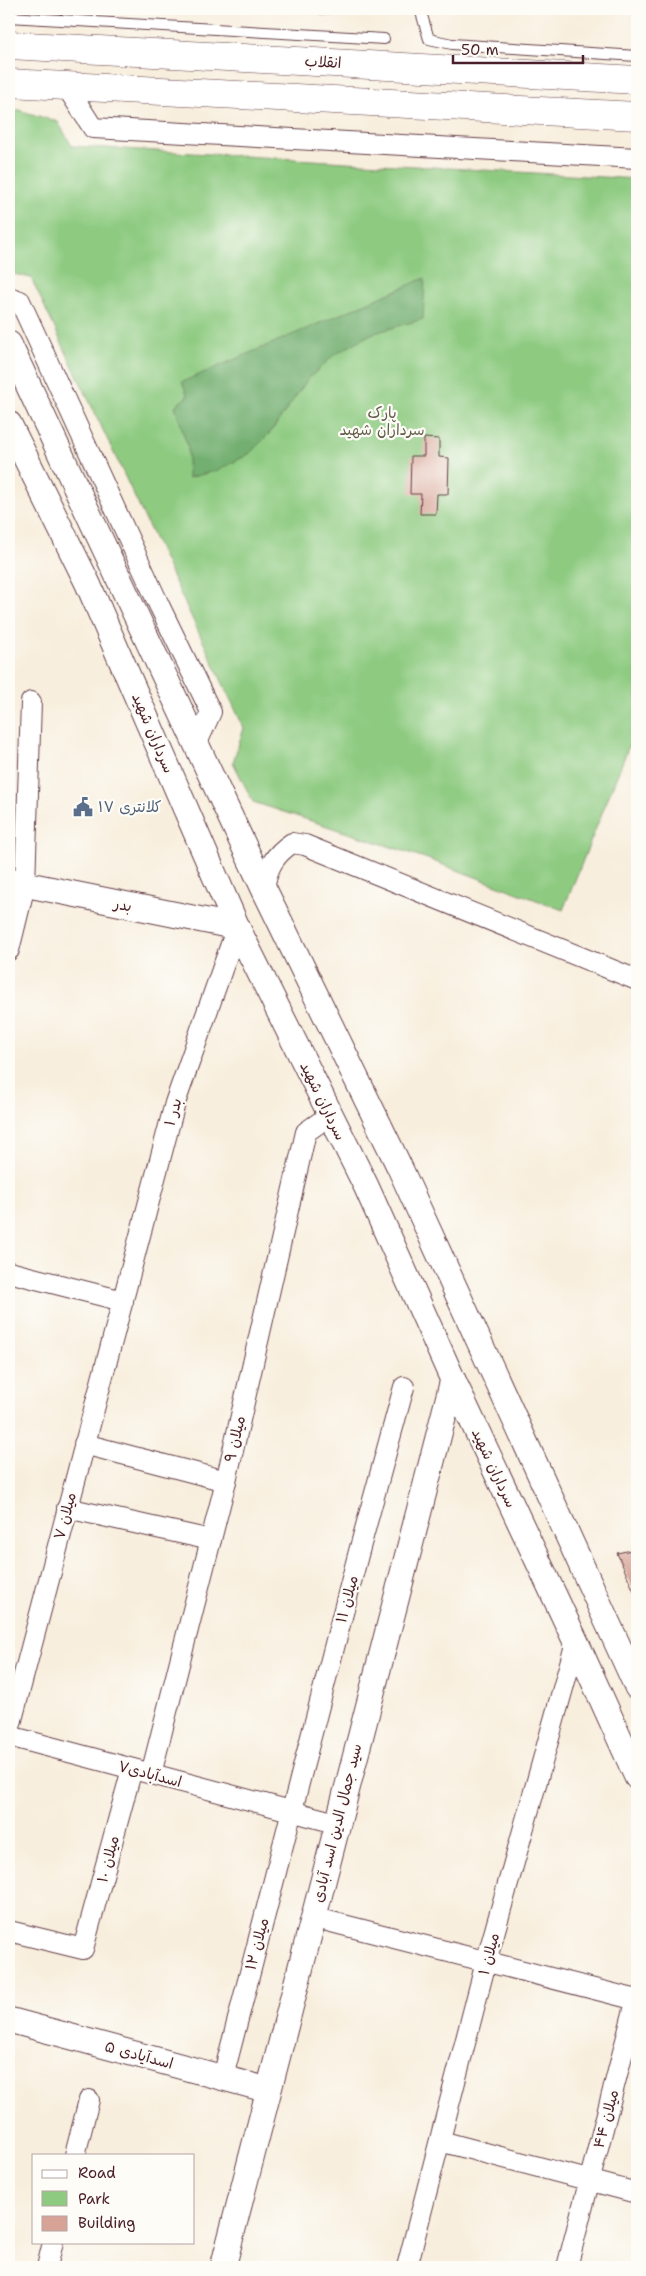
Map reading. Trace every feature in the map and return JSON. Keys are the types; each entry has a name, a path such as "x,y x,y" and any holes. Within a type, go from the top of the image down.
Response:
{"main road":[{"name":"انقلاب","path":"9,45 637,80"},
{"path":"9,83 637,116"}],"street":[{"path":"66,86 93,128 637,158"},
{"path":"9,297 20,301 160,608 211,712 196,745"},
{"path":"9,344 264,889 399,1166 637,1687"},
{"name":"سرداران شهید","path":"9,424 88,584 237,928 366,1186 453,1380 637,1775"},
{"path":"9,950 17,883 31,702"},
{"path":"264,889 268,867 280,851 292,843 305,845 637,980"},
{"name":"بدر","path":"17,883 237,928"},
{"name":"بدر ۱","path":"122,1301 175,1103 237,928"},
{"name":"میلان ۹","path":"142,1771 211,1540 306,1132 330,1115"},
{"path":"366,1186 399,1166"},
{"path":"9,1272 122,1301"},
{"name":"میلان ۷","path":"9,1731 122,1301"},
{"name":"سید جمال الدین اسد آبادی","path":"223,2267 336,1823 453,1380"},
{"name":"میلان ۱۱","path":"292,1811 404,1387"},
{"path":"84,1444 226,1481"},
{"path":"67,1508 211,1540"},
{"name":"میلان ۱","path":"407,2267 486,1962 576,1642"},
{"name":"اسدآبادی۷","path":"9,1736 336,1823"},
{"name":"میلان ۱۰","path":"9,1931 84,1949 142,1771"},
{"name":"میلان ۱۲","path":"223,2077 292,1811"},
{"path":"312,1918 637,1999"},
{"name":"میلان ۴۴","path":"567,2267 637,1999"},
{"name":"اسدآیادی ۵","path":"9,2020 268,2090"},
{"path":"75,2154 89,2100"},
{"path":"440,2140 637,2193"},
{"path":"47,2267 53,2244"}],"lane":[{"path":"420,9 429,39 436,41 452,44 637,56"},
{"path":"9,17 384,39"}],"green space":[{"path":"322,9 344,9 335,16 321,15"},
{"name":"پارک سرداران شهید","path":"9,107 58,122 72,146 637,179 637,726 563,910 425,858 253,802 233,762 244,728 31,278 9,273"},
{"path":"425,278 423,319 371,334 334,355 308,379 270,433 249,454 219,470 188,478 188,448 175,406 188,396 182,382"}],"building":[{"path":"424,438 439,439 439,457 449,458 448,494 437,494 436,514 420,514 421,494 410,494 411,456 424,456"},
{"path":"637,1549 637,1598 617,1553"}],"place":[{"name":"کلانتری ۱۷","path":"83,807"}]}
